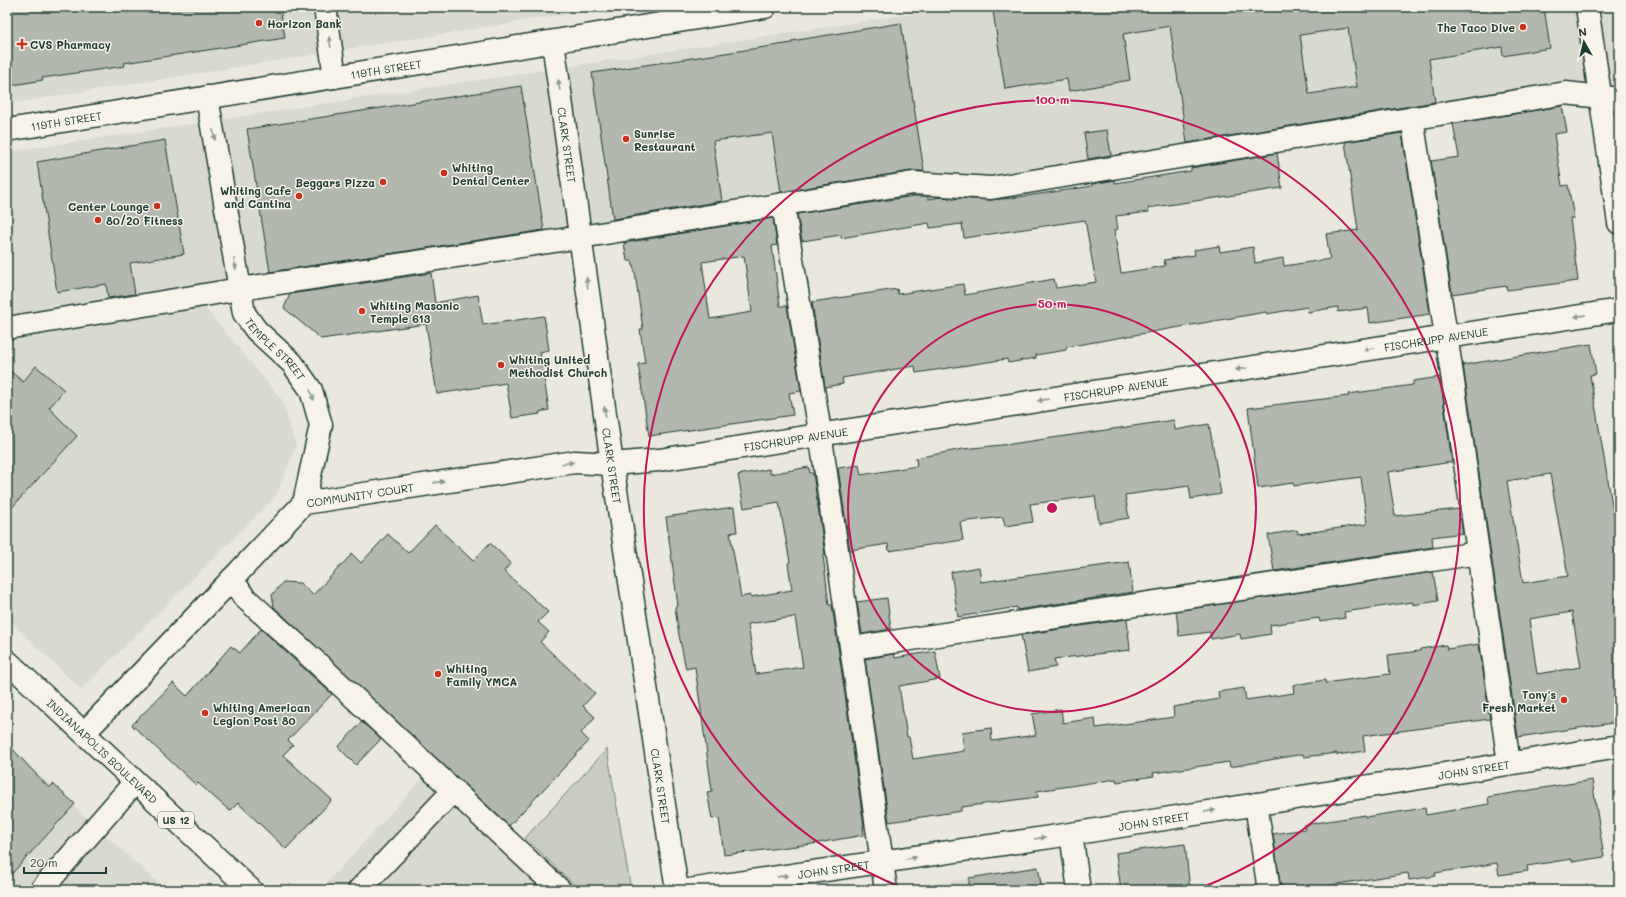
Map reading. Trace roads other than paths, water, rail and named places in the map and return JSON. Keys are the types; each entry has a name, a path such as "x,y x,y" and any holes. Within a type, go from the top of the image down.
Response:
{"street":[{"path":"325,7 335,77"},
{"name":"119TH STREET","path":"7,130 553,42 720,10 765,7"},
{"path":"1587,7 1610,98 1619,223"},
{"name":"CLARK STREET","path":"553,42 612,464 677,890"},
{"path":"7,328 240,289 581,237 913,183 991,188 1566,93 1610,98"},
{"name":"TEMPLE STREET","path":"207,97 244,313 256,330 292,363 311,390 321,425 304,503"},
{"path":"1412,118 1446,336 1509,763"},
{"path":"782,204 820,434 886,890"},
{"name":"FISCHRUPP AVENUE","path":"612,464 659,460 1619,310"},
{"name":"COMMUNITY COURT","path":"84,733 304,503 575,462 612,464"},
{"path":"852,648 1478,553"},
{"path":"232,579 244,598 316,662 560,890"},
{"name":"INDIANAPOLIS BOULEVARD","path":"7,661 251,890"},
{"name":"JOHN STREET","path":"689,890 1071,834 1619,746"},
{"path":"41,890 136,782"},
{"path":"359,890 454,790"},
{"path":"1256,804 1269,890"},
{"path":"1071,834 1079,890"}],"place":[{"name":"Horizon Bank","path":"259,23"},
{"name":"The Taco Dive","path":"1523,27"},
{"name":"CVS Pharmacy","path":"22,44"},
{"name":"Sunrise Restaurant","path":"626,139"},
{"name":"Whiting Dental Center","path":"444,173"},
{"name":"Beggars Pizza","path":"383,182"},
{"name":"Whiting Cafe and Cantina","path":"299,196"},
{"name":"Center Lounge","path":"157,206"},
{"name":"80/20 Fitness","path":"98,220"},
{"name":"Whiting Masonic Temple 613","path":"362,311"},
{"name":"Whiting United Methodist Church","path":"501,365"},
{"name":"Whiting Family YMCA","path":"438,674"},
{"name":"Tony's Fresh Market","path":"1564,700"},
{"name":"Whiting American Legion Post 80","path":"205,713"}]}
